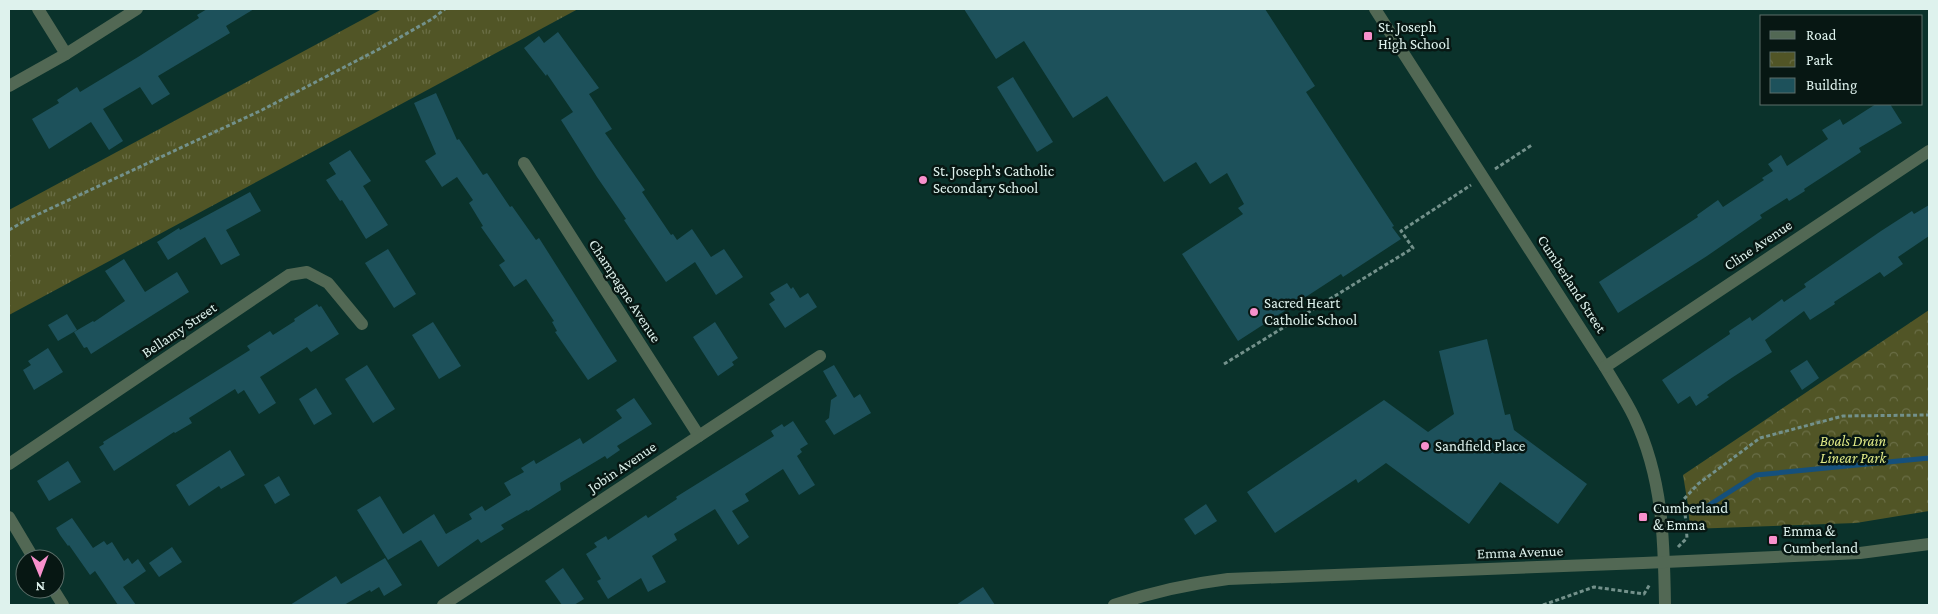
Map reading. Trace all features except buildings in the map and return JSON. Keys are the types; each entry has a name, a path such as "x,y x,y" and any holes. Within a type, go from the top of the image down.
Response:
{"street":[{"path":"38,9 66,54"},
{"path":"9,86 66,54 137,9"},
{"name":"Cumberland Street","path":"1375,9 1606,368 1634,417 1654,470 1660,499 1665,605"},
{"name":"Cline Avenue","path":"1606,368 1929,151"},
{"name":"Champagne Avenue","path":"524,163 699,436"},
{"name":"Bellamy Street","path":"9,464 289,275 307,272 328,283 362,324"},
{"name":"Jobin Avenue","path":"443,605 820,356"},
{"path":"9,517 28,549"},
{"name":"Emma Avenue","path":"1114,605 1165,589 1228,579 1860,553 1929,544"}],"path":[{"path":"9,230 262,110 383,47 432,19 444,9"},
{"path":"1224,364 1413,248 1401,231 1532,145"},
{"path":"1543,605 1594,587 1644,594 1664,562 1687,538 1684,499 1698,484 1760,438 1843,416 1929,415"}],"green space":[{"path":"382,9 578,9 9,315 9,210"},
{"name":"Boals Drain Linear Park","path":"1929,310 1929,511 1856,523 1690,529 1683,475"}],"waterway":[{"path":"1706,507 1756,475 1929,458"}],"place":[{"name":"St. Joseph High School","path":"1368,36"},
{"name":"St. Joseph's Catholic Secondary School","path":"923,180"},
{"name":"Sacred Heart Catholic School","path":"1254,312"},
{"name":"Sandfield Place","path":"1425,446"},
{"name":"Cumberland & Emma","path":"1643,517"},
{"name":"Emma & Cumberland","path":"1773,540"}]}
